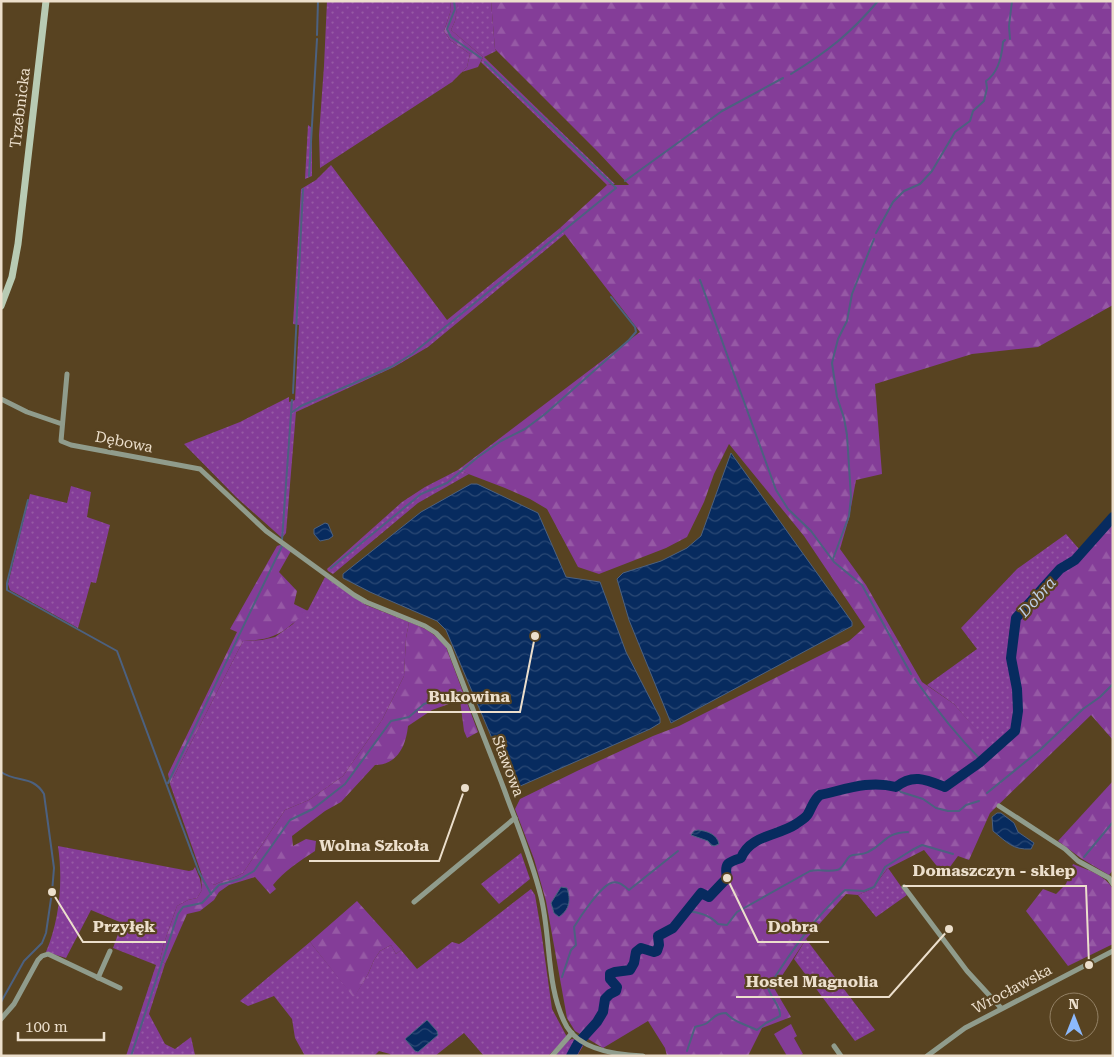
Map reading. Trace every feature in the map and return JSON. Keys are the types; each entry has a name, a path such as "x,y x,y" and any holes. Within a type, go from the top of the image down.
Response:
{"street":[{"name":"Trzebnicka","path":"1,306 12,277 18,244 46,1"},
{"name":"Dębowa","path":"67,374 60,438 64,443 200,469"},
{"path":"1,399 27,412 62,424"},
{"name":"Stawowa","path":"200,469 266,531 354,595 366,602 425,626 436,633 449,647 515,818 541,898 556,996 564,1020 572,1033 600,1050 643,1056"},
{"path":"999,806 1053,841 1078,861 1108,878 1113,884"},
{"path":"414,902 515,818"},
{"path":"904,887 967,971 1002,1008"},
{"path":"98,978 110,951"},
{"name":"Wrocławska","path":"927,1056 965,1028 1113,951"},
{"path":"1,1019 14,1004 42,956 48,954 120,988"},
{"path":"552,1056 572,1033"},
{"path":"834,1046 841,1056"}],"green space":[{"path":"327,1 450,1 451,10 444,31 450,40 470,54 467,67 452,82 320,168 319,135"},
{"path":"450,1 458,1 455,21 451,30 483,57 478,67 462,72 467,67 470,54 450,40 444,31 451,10"},
{"path":"458,1 491,1 496,51 484,57 615,184 607,185 481,62 483,57 451,30 455,21"},
{"path":"491,1 1113,1 1113,305 1038,347 972,354 875,384 882,474 856,480 849,518 840,549 866,585 922,682 954,704 996,752 1009,741 1016,732 1018,724 1019,688 1013,657 1017,620 1062,572 1082,556 1113,521 1113,740 1091,715 990,813 969,860 958,856 944,875 924,850 887,869 872,889 858,895 846,894 806,939 774,988 791,1017 762,1028 748,1056 667,1056 665,1048 648,1021 603,1048 575,1031 567,1018 546,901 534,859 515,809 520,799 653,736 679,726 849,641 865,627 804,536 729,444 687,537 666,548 599,574 578,567 547,509 505,488 458,470 640,332 560,228 607,185 629,185 495,49"},
{"path":"308,125 312,128 312,176 305,179"},
{"path":"331,165 447,320 560,228 565,234 428,347 394,367 296,412 286,533 282,538 236,497 184,444 240,422 289,397 289,402 295,400 299,325 293,324 301,189 316,180"},
{"path":"458,470 469,474 418,503 333,574 328,571 327,569 402,502 425,487"},
{"path":"71,486 91,492 87,517 110,525 96,583 91,582 78,628 10,590 8,584 30,494 67,503"},
{"path":"1066,534 1079,549 1050,575 1012,621 1009,632 1009,655 1015,703 1014,722 1008,736 993,750 954,704 927,685 977,649 961,628 1017,569"},
{"path":"280,545 291,551 279,572 297,591 294,604 308,611 286,629 275,635 264,639 243,641 170,784 168,774 237,632 230,629 277,546"},
{"path":"325,577 366,605 409,622 406,638 404,676 382,720 343,776 309,800 285,810 243,873 214,885 203,878 170,784 243,641 275,637 293,624 301,614 308,610"},
{"path":"409,622 430,632 446,647 478,732 467,738 464,731 460,700 432,710 408,726 403,747 395,758 390,762 375,765 341,802 325,811 292,836 293,846 306,839 316,841 315,851 282,875 273,885 276,889 270,894 255,877 229,885 200,911 187,914 165,964 160,960 177,906 197,898 202,890 201,875 214,885 243,873 285,810 309,800 343,776 382,720 404,676 406,638"},
{"path":"1113,781 1113,870 1109,875 1082,859 1058,841"},
{"path":"58,846 189,871 195,867 202,890 197,898 177,906 164,943 160,960 165,964 149,1014 165,1044 175,1049 191,1037 195,1055 200,1056 126,1056 156,965 113,948 122,923 91,910 66,958 46,952 51,939 59,899 60,872"},
{"path":"521,853 530,879 499,904 481,884"},
{"path":"1073,864 1101,877 1113,889 1113,944 1068,966 1026,911 1043,889 1056,894 1066,884"},
{"path":"888,868 907,895 876,917 858,895 872,889"},
{"path":"531,889 535,895 552,1009 567,1037 548,1056 484,1056 464,1033 435,1056 391,1056 379,1051 374,1056 305,1056 295,1038 292,1019 274,996 248,1006 240,1001 310,942 354,997 380,951 391,945 396,954 401,950 417,969 452,942 459,944 464,941"},
{"path":"357,901 401,950 396,954 391,945 380,951 354,998 310,942"},
{"path":"806,939 875,1030 855,1041 794,959"},
{"path":"791,1024 797,1036 794,1038 803,1054 799,1056 787,1056 774,1034"},
{"path":"572,1039 578,1040 583,1046 577,1056 555,1056 568,1041"}],"water":[{"path":"731,453 852,622 852,626 671,723 629,620 617,579 623,573 661,561 687,548 701,536"},
{"path":"471,484 477,484 538,513 566,577 600,582 626,652 660,718 660,723 650,729 518,787 511,783 446,630 437,621 343,578 343,574 421,512"},
{"path":"325,523 328,524 333,536 320,541 314,534 314,529"},
{"path":"997,813 1001,813 1014,823 1018,832 1034,843 1031,849 1014,847 993,831 992,817"},
{"path":"698,830 714,835 719,844 714,846 708,841 691,835 694,831"},
{"path":"561,887 567,888 569,900 565,911 559,917 554,913 551,903"},
{"path":"427,1020 437,1031 438,1035 418,1052 415,1051 405,1039"}],"waterway":[{"path":"317,35 318,1"},
{"path":"454,1 455,9 447,29 451,37 481,58"},
{"path":"791,74 838,41 878,1"},
{"path":"1010,39 1009,26 1012,1"},
{"path":"309,176 317,39"},
{"path":"876,233 893,202 904,191 920,184 932,171 955,132 970,121 973,111 984,101 987,88 986,81 996,69 1005,40"},
{"path":"291,413 301,406 391,367 412,354 616,188 485,62"},
{"path":"625,181 722,111 783,78"},
{"path":"293,393 303,189"},
{"path":"833,559 849,516 851,497 847,435 837,397 832,363 838,339 847,321 852,294 874,239"},
{"path":"700,280 776,490 788,509 811,531 834,562 862,585 911,674"},
{"path":"331,568 421,494 447,483 478,457 501,441 525,429 545,414 629,340 636,332 635,327 611,297"},
{"path":"282,540 292,400"},
{"path":"28,500 7,583 7,590 117,651 199,872 211,894"},
{"name":"Dobra","path":"571,1056 578,1043 597,1022 603,1012 605,999 616,991 617,987 610,979 610,974 630,970 634,963 636,952 641,948 654,952 657,951 659,945 658,936 673,928 701,893 709,897 727,878 726,869 728,864 741,858 745,850 751,845 758,840 789,828 803,819 820,795 867,785 877,784 896,787 908,780 914,779 926,780 945,787 979,763 1015,731 1018,711 1017,689 1011,658 1016,618 1060,569 1075,560 1113,517"},
{"path":"168,783 282,546"},
{"path":"915,679 946,721 982,761"},
{"path":"987,793 1040,750 1083,709 1100,697 1113,684"},
{"path":"131,1056 178,914 183,907 202,903 219,885 240,879 254,871 290,820 313,809 345,784 391,721 409,717 424,704 460,692"},
{"path":"1,772 35,784 44,794 54,868 46,933 42,943 24,961 1,1002"},
{"path":"896,787 901,792 923,799 936,808 948,811 959,811 966,805 979,801"},
{"path":"1084,857 1113,822"},
{"path":"687,911 704,914 718,924 727,925 737,912 810,871 834,871 839,869 850,856 874,849 894,834 908,832"},
{"path":"687,1051 695,1027 706,1024 720,1014 726,1013 737,1021 757,1030 780,1016 779,1009 768,988 803,936 845,890 864,891 874,887 885,867 922,845 953,854"},
{"path":"562,977 571,950 576,945 574,927 601,890 614,882 621,884 629,890 678,851"}],"place":[{"name":"Bukowina","path":"535,636"},
{"name":"Wolna Szkoła","path":"465,788"},
{"name":"Dobra","path":"727,878"},
{"name":"Przyłęk","path":"52,892"},
{"name":"Hostel Magnolia","path":"949,929"},
{"name":"Domaszczyn - sklep","path":"1089,965"}]}
